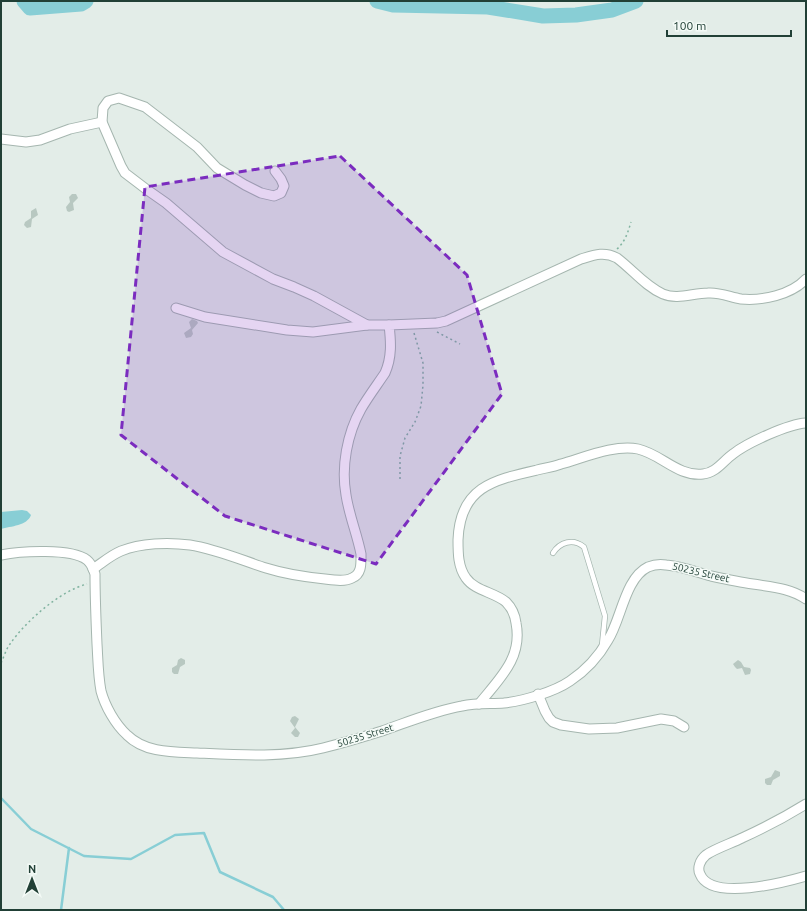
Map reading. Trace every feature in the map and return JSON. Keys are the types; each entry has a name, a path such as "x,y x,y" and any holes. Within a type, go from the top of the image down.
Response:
{"street":[{"path":"275,171 284,186 281,193 274,196 261,193 217,168 196,147 145,107 119,98 108,101 103,108 102,122 125,173 166,203 223,252 273,279 314,296 368,325"},
{"path":"1,139 26,142 40,140 70,129 102,122"},
{"path":"176,308 205,317 287,330 313,332 368,325 437,323 446,321 581,259 598,254 611,254 624,263 651,288 671,296 709,292 740,299 762,298 776,296 794,288 806,279"},
{"path":"1,555 29,552 58,552 87,560 92,566 93,570 109,558 131,547 168,544 190,545 207,548 268,568 333,580 352,579 360,571 361,554 345,493 347,450 354,425 361,410 388,367 391,353 389,325"},
{"path":"479,704 508,667 515,655 517,627 515,615 505,601 476,587 467,579 461,567 458,554 458,536 466,505 475,494 485,486 497,480 561,464 598,452 629,448 648,452 677,469 688,473 704,474 719,467 732,454 743,447 794,424 806,423"},
{"name":"50235 Street","path":"93,570 95,582 98,674 101,692 114,719 127,735 144,746 159,751 222,754 281,754 321,749 427,715 462,706 504,703 529,698 569,682 588,666 609,640 636,577 647,568 658,564 677,566 712,576 786,590 799,594 806,599"},
{"path":"538,694 548,718 561,725 588,729 617,728 662,719 674,721 684,727"},
{"path":"806,804 764,828 706,855 699,866 699,872 707,883 729,888 743,889 778,884 806,876"}],"lane":[{"path":"553,553 556,548 568,542 579,544 584,547 605,616 602,649"}],"path":[{"path":"611,254 621,246 628,235 631,222"},
{"path":"400,479 400,456 405,438 415,422 421,406 423,385 423,363 412,324"},
{"path":"434,330 460,344"},
{"path":"1,663 9,644 39,613 56,599 76,587 95,582"}],"highlighted area":[{"path":"340,156 467,275 502,394 376,564 225,516 121,435 145,187"}],"water":[{"path":"27,511 31,515 29,519 18,525 1,529 1,512"}],"building":[{"path":"72,194 76,194 78,198 73,203 74,210 69,212 67,211 66,207 70,202 69,197"},
{"path":"36,208 38,215 32,219 31,227 27,228 24,225 25,222 31,218 31,211"},
{"path":"192,319 198,323 192,330 193,334 191,337 186,338 184,333 191,328 189,322"},
{"path":"181,658 185,660 185,664 180,667 178,674 174,674 172,672 172,668 177,665 178,660"},
{"path":"738,660 744,667 750,668 750,674 745,675 742,668 737,669 735,667 733,664"},
{"path":"295,716 299,719 295,727 300,733 298,737 295,737 291,733 295,728 290,721 292,717"},
{"path":"775,770 780,772 780,776 773,780 771,785 767,785 765,783 765,779 771,777"}],"waterway":[{"path":"24,1 30,8 81,4 86,1"},
{"path":"377,1 393,5 488,7 543,16 576,15 612,10 636,1"},
{"path":"1,798 31,829 84,856 131,859 175,835 204,833 220,872 273,897 284,910"},
{"path":"61,910 69,848"}]}
